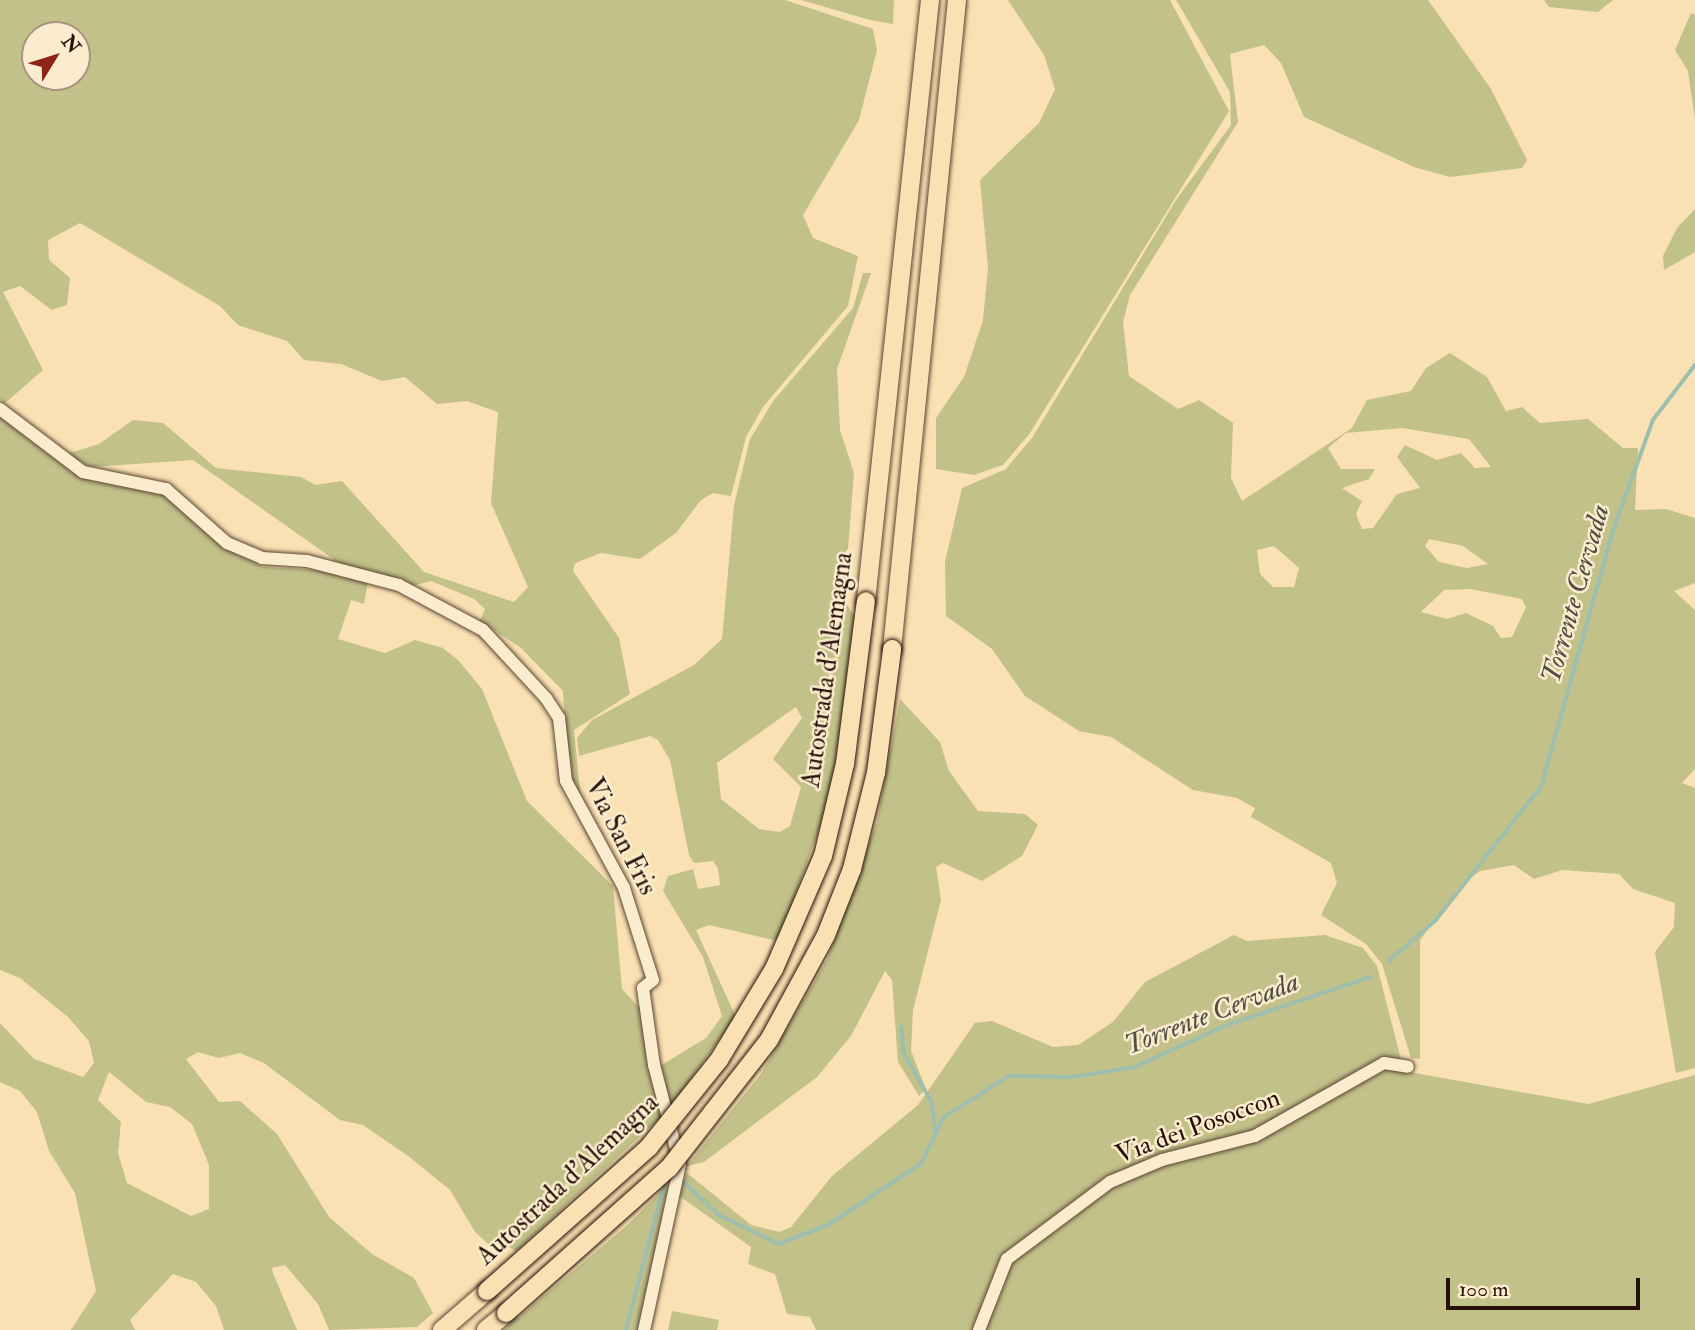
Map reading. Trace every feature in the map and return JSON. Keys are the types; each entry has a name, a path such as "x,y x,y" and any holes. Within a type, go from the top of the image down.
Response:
{"highway":[{"name":"Autostrada d'Alemagna","path":"442,1330 649,1147 719,1060 774,969 829,830 845,764 866,601 930,0"},
{"path":"486,1330 669,1168 769,1040 826,935 852,869 876,773 892,649 957,0"}],"street":[{"name":"Via San Fris","path":"0,409 83,472 166,489 238,548 399,585 483,630 547,698 559,718 566,781 624,888 653,980 643,988 654,1065 680,1164 645,1330"},
{"name":"Via dei Posoccon","path":"979,1330 1007,1259 1110,1182 1162,1160 1255,1136 1384,1063 1408,1067"}],"shaded area":[{"path":"0,0 785,0 873,29 877,50 859,120 803,215 813,238 858,256 848,306 763,407 746,437 731,496 713,493 701,500 676,533 640,559 601,553 575,563 573,571 619,638 630,694 574,730 581,802 567,764 563,691 521,648 480,621 485,609 474,599 431,581 412,586 339,563 193,460 91,467 66,454 99,444 133,420 163,423 216,468 301,477 315,485 342,481 424,572 514,602 528,587 491,503 498,412 467,401 437,404 405,377 382,381 341,364 304,360 287,341 238,325 220,306 80,223 48,240 49,260 70,278 67,305 52,310 20,286 3,292 43,370 4,404 0,400"},
{"path":"801,0 894,0 893,24 870,20"},
{"path":"1008,0 1170,0 1229,111 1030,433 1003,465 974,475 936,469 936,418 964,377 983,320 988,268 980,180 1039,123 1055,89 1044,55"},
{"path":"1176,0 1428,0 1491,89 1527,160 1522,168 1450,177 1414,167 1304,117 1281,63 1264,45 1230,54 1238,122 1130,295 1123,322 1129,376 1178,409 1199,400 1233,423 1231,478 1242,501 1352,428 1367,400 1411,391 1426,368 1450,353 1487,377 1506,411 1522,407 1540,423 1588,419 1623,448 1638,448 1635,510 1666,509 1695,518 1695,583 1674,591 1695,610 1695,769 1682,783 1695,788 1695,1068 1676,1073 1655,952 1674,927 1675,903 1633,889 1619,874 1562,870 1534,879 1514,865 1480,871 1459,887 1420,940 1420,1059 1411,1058 1382,964 1366,944 1321,915 1337,883 1331,863 1251,817 1255,808 1237,798 1193,790 1111,737 1079,731 1025,696 992,649 946,616 945,562 962,488 1006,469 1032,438 1176,200 1231,125 1230,92","holes":["1402,428 1469,439 1491,467 1475,468 1461,453 1437,460 1405,445 1397,457 1420,488 1397,494 1373,528 1362,529 1356,514 1362,501 1342,488 1369,479 1375,469 1341,469 1328,448 1346,433","1429,539 1463,546 1488,564 1467,568 1439,562 1425,546","1274,546 1299,568 1294,587 1273,587 1260,574 1257,550","1470,589 1522,599 1526,607 1512,637 1501,638 1493,626 1466,613 1447,619 1421,612 1444,590"]},
{"path":"1544,0 1613,0 1598,12 1549,7"},
{"path":"1691,13 1695,15 1695,119 1688,71 1675,50"},
{"path":"1695,209 1695,252 1664,270 1663,256 1677,228"},
{"path":"863,273 871,273 837,369 840,430 854,473 844,600 857,620 829,802 778,941 709,925 696,930 736,1017 669,1108 660,1066 706,1038 722,1016 703,957 663,891 668,876 693,869 698,889 720,885 718,868 713,861 694,863 689,855 670,760 658,740 650,736 579,756 577,738 592,720 694,665 722,639 734,505 750,439 774,400 853,308","holes":["796,707 802,718 773,759 801,787 790,826 780,832 759,829 721,799 717,763"]},
{"path":"0,413 78,474 168,494 222,547 264,567 320,570 368,582 364,604 351,600 338,639 385,653 415,640 443,648 459,661 482,689 527,801 613,886 622,989 647,1016 662,1116 516,1251 507,1246 497,1252 475,1232 450,1190 363,1125 340,1120 264,1063 240,1053 219,1058 198,1052 186,1059 219,1102 240,1101 277,1134 329,1217 372,1254 414,1278 433,1313 417,1327 329,1330 318,1304 285,1265 272,1268 297,1330 224,1330 216,1306 196,1282 173,1274 130,1320 135,1330 71,1330 96,1291 75,1193 49,1151 37,1112 20,1091 0,1082 0,1023 34,1059 83,1077 94,1063 89,1041 68,1017 20,978 0,970","holes":["109,1072 146,1102 170,1107 192,1124 209,1165 209,1209 191,1216 127,1183 118,1153 121,1122 98,1100"]},
{"path":"900,699 940,742 949,771 978,811 1025,814 1038,825 1022,856 982,881 943,863 936,867 941,900 913,1010 911,1051 926,1089 919,1096 898,1062 892,980 885,971 851,1036 817,1077 704,1162 687,1166 761,1074 827,960 877,822"},
{"path":"1234,935 1247,941 1325,935 1363,948 1377,966 1404,1071 1588,1104 1695,1075 1695,1330 816,1330 810,1317 787,1314 775,1274 748,1264 751,1247 678,1195 687,1173 751,1225 780,1232 791,1227 832,1176 918,1105 975,1023 992,1021 1053,1047 1078,1045 1113,1022 1145,982"},
{"path":"672,1181 641,1330 504,1330 625,1227"},
{"path":"672,1311 719,1320 717,1330 668,1330"}],"waterway":[{"name":"Torrente Cervada","path":"1389,961 1435,921 1541,787 1613,531 1653,420 1695,365"},
{"name":"Torrente Cervada","path":"684,1182 719,1215 779,1244 828,1225 921,1164 944,1117 1009,1076 1072,1077 1135,1067 1225,1026 1371,977"},
{"path":"902,1027 904,1053 932,1102 936,1132"},
{"name":"Torrente Cervada","path":"626,1330 664,1184"}]}
